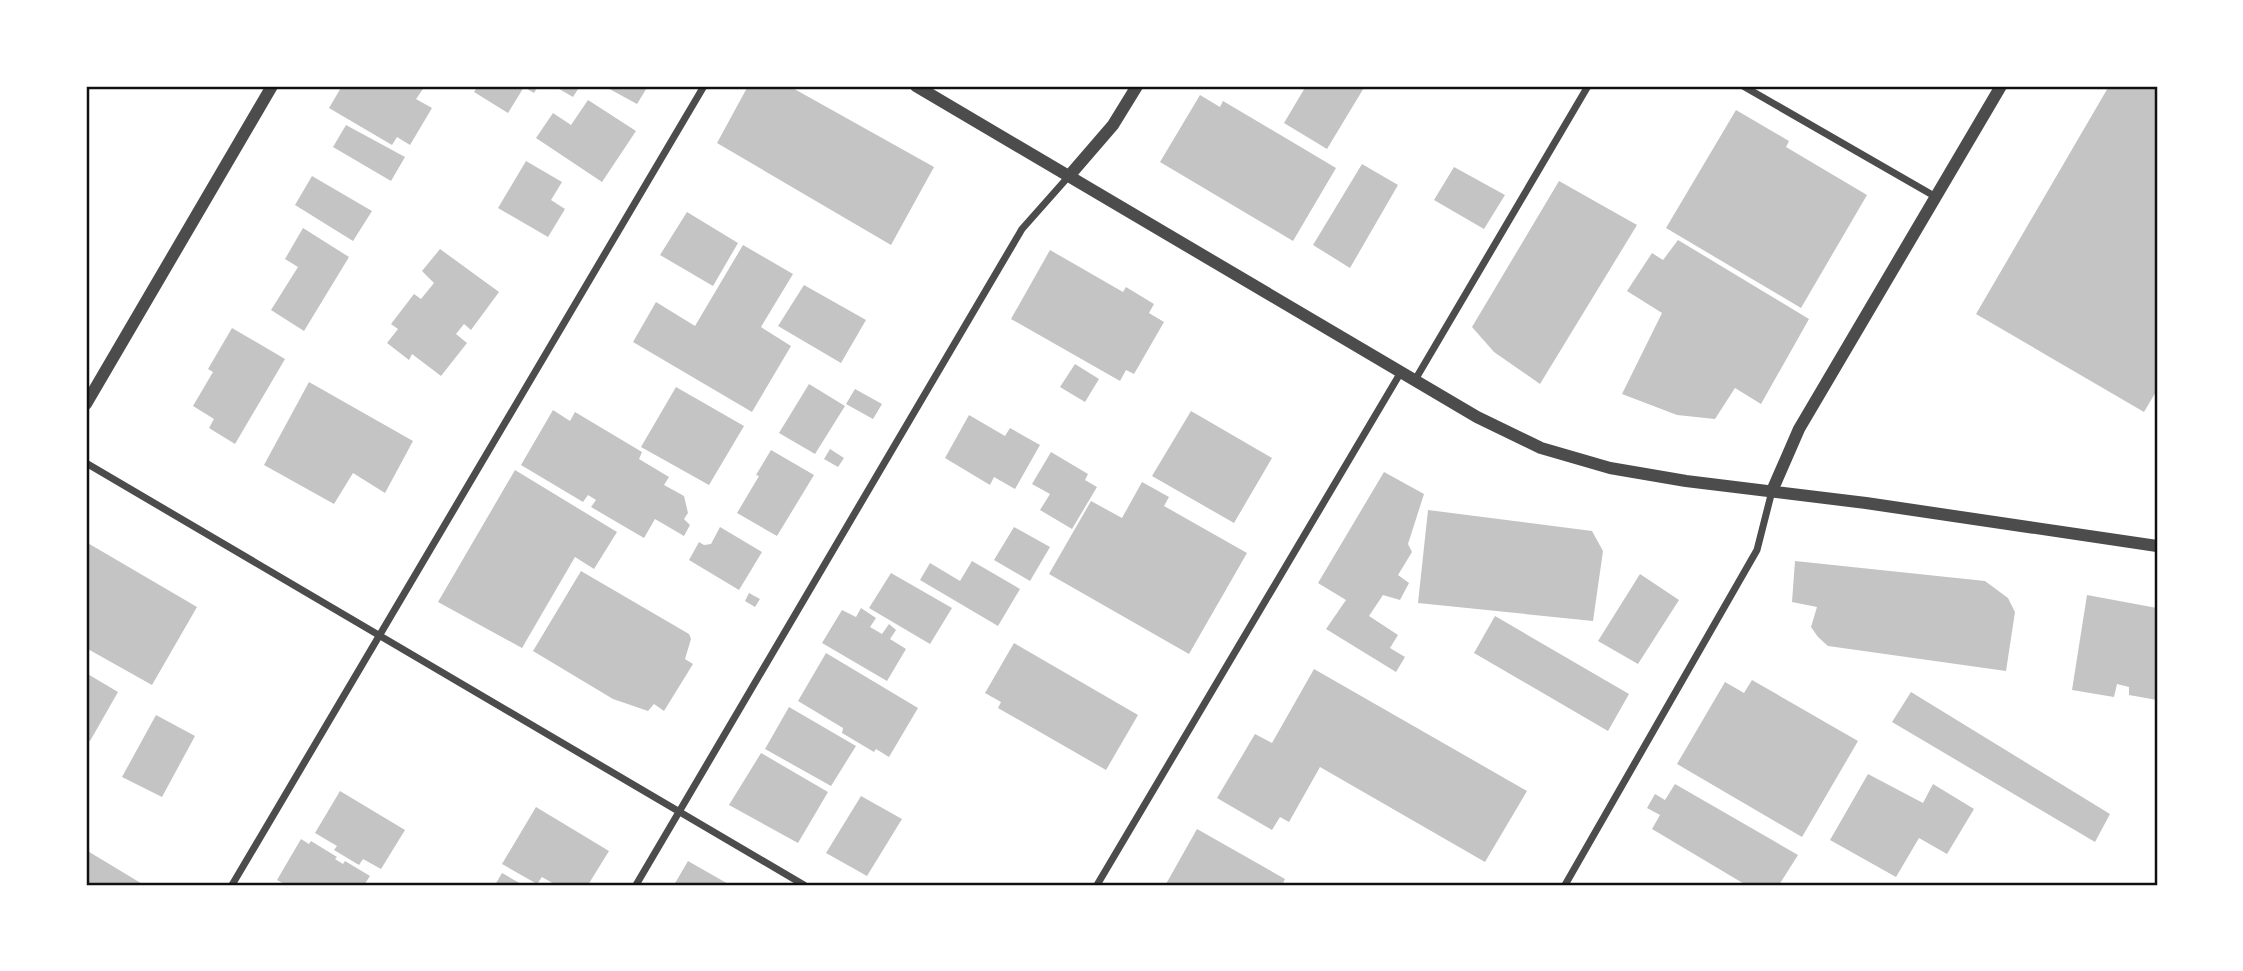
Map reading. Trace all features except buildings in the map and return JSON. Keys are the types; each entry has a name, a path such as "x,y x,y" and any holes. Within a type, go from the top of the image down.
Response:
{"street":[{"path":"86,404 272,86"},
{"path":"232,885 705,86"},
{"path":"916,86 1477,417 1541,448 1610,468 1686,481 2157,546"},
{"path":"636,885 1022,229 1113,125 1136,86"},
{"path":"1415,380 1588,86"},
{"path":"1743,86 1936,197"},
{"path":"1565,885 1757,550 1772,491 1799,429 2001,86"},
{"path":"1097,885 1401,372"},
{"path":"86,463 804,885"}]}
